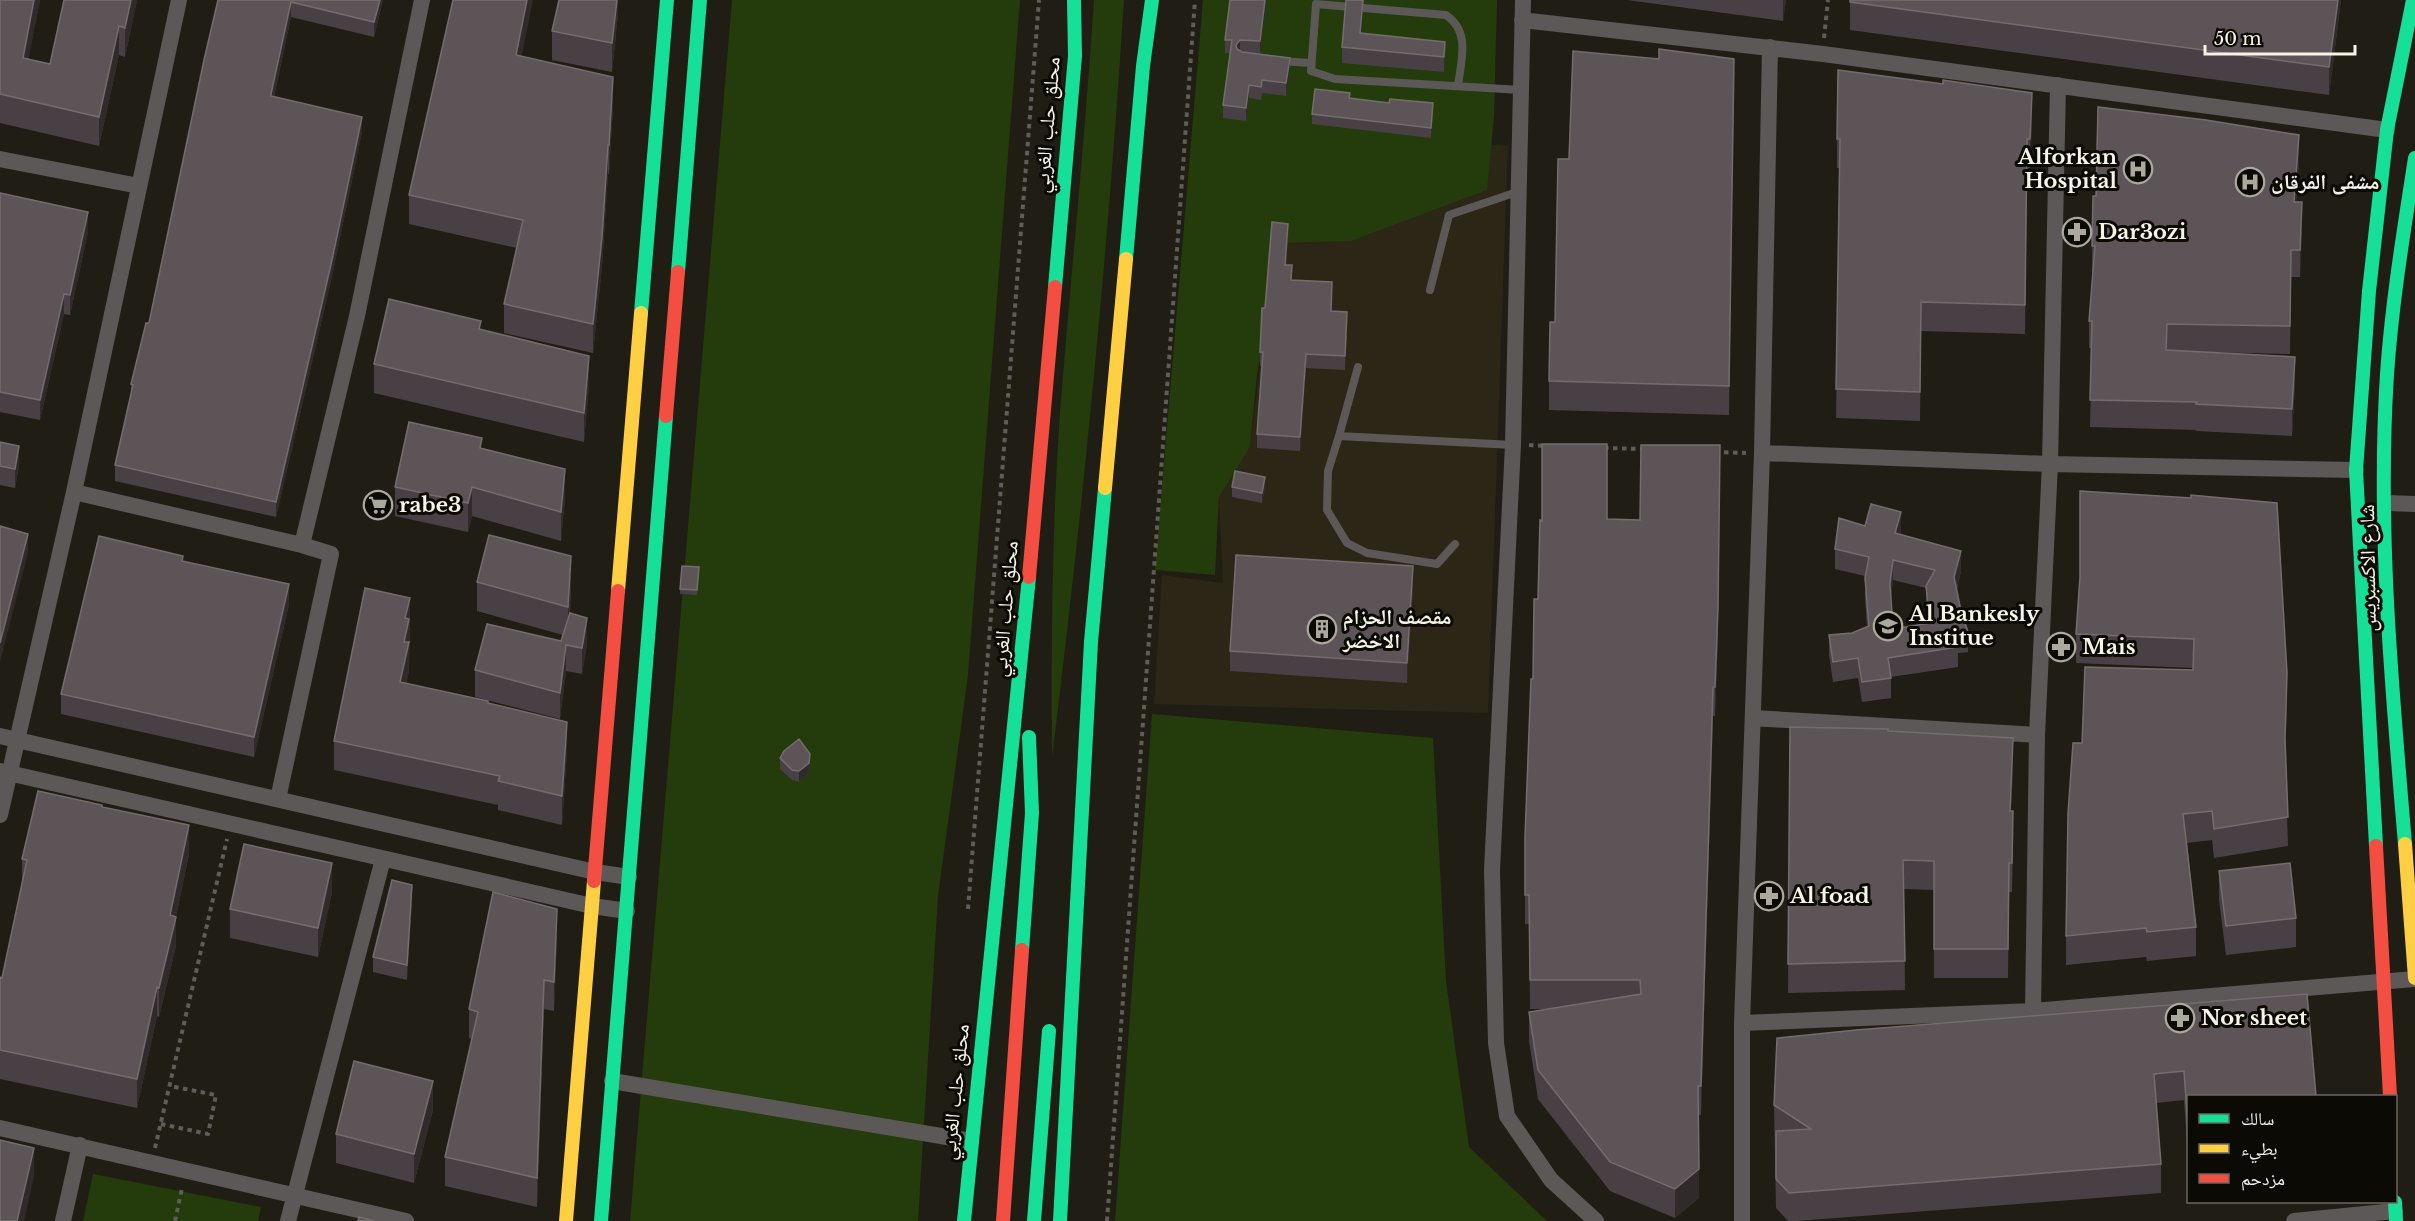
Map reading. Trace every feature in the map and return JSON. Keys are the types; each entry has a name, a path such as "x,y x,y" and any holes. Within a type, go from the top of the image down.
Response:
{"main road":[{"path":"566,1221 667,0"},
{"path":"601,1221 700,0"},
{"name":"محلق حلب الغربي","path":"963,1221 1024,634 1075,56 1074,0"},
{"path":"1060,1221 1091,642 1143,66 1152,0"},
{"path":"2390,1095 2356,471 2369,291 2387,130 2413,0"},
{"name":"شارع الاكسبريس","path":"2415,158 2394,307 2386,405 2391,666 2415,979"},
{"path":"1003,1221 1032,813 1024,634"},
{"path":"1068,809 1091,642"},
{"path":"1034,1221 1050,1021"}],"street":[{"path":"0,815 8,738 74,492 179,0"},
{"path":"302,545 357,316 422,0"},
{"path":"1523,0 1513,445 1492,870 1496,1043 1507,1116 1551,1180 1596,1221"},
{"path":"1522,20 1770,47 2387,130"},
{"path":"1742,1221 1742,1023 1762,453 1770,47"},
{"path":"2033,1011 2037,735 2050,464 2058,86"},
{"path":"0,159 139,186"},
{"path":"1762,453 2050,464 2356,471"},
{"path":"74,492 332,554 278,799"},
{"path":"2387,503 2415,504"},
{"path":"1753,718 2037,735"},
{"path":"8,738 595,872 629,877"},
{"path":"4,772 592,906 627,911"},
{"path":"288,1221 382,858"},
{"path":"1742,1023 2033,1011 2415,979"},
{"path":"612,1081 971,1141"},
{"path":"0,1128 406,1221"},
{"path":"63,1221 80,1145"},
{"path":"2294,1221 2395,1211"}],"lane":[{"path":"1458,86 1463,36 1456,22 1446,15 1316,4 1311,71 1335,79 1521,90"},
{"path":"1265,60 1311,63"},
{"path":"1430,290 1449,215 1520,191"},
{"path":"1358,367 1328,471 1327,510 1347,543 1367,553 1437,564 1455,544"},
{"path":"1339,436 1513,445"}],"path":[{"path":"968,912 1039,0"},
{"path":"1107,1221 1195,0"},
{"path":"1823,54 1828,0"},
{"path":"1513,445 1549,446"},
{"path":"1596,448 1655,450"},
{"path":"1715,452 1762,453"},
{"path":"152,1162 231,824"},
{"path":"161,1124 208,1134 216,1095 170,1086"},
{"path":"175,1221 186,1170"}],"shaded area":[{"path":"1207,119 1508,146 1488,713 1154,704 1162,575 1223,583 1219,497 1250,447 1260,366"}],"green space":[{"path":"732,0 1020,0 968,675 938,896 918,1221 630,1221"},
{"path":"1094,0 1124,0 1094,379 1052,758 1053,585 1057,455"},
{"path":"1203,0 1497,0 1494,116 1487,190 1351,241 1279,243 1257,375 1250,447 1219,497 1215,575 1155,570"},
{"path":"1152,714 1433,738 1446,981 1469,1147 1547,1221 1115,1221"},
{"path":"93,1174 261,1207 258,1221 83,1221"}],"building":[{"path":"0,0 34,0 23,58 50,64 64,0 131,0 125,28 119,26 99,117 0,94"},
{"path":"218,0 380,0 374,22 291,2 271,94 271,96 362,117 332,260 276,502 115,465 133,385 131,384 146,323 149,323"},
{"path":"453,0 527,0 516,55 613,77 602,237 593,324 504,304 523,220 409,195"},
{"path":"559,0 617,0 612,43 552,31"},
{"path":"1230,0 1265,0 1260,41 1240,40 1236,45 1237,49 1242,52 1290,58 1286,83 1262,80 1261,87 1249,85 1246,108 1223,105 1232,40 1225,40"},
{"path":"1346,0 1363,0 1360,33 1445,42 1444,57 1342,47"},
{"path":"1850,0 2338,0 2329,67 1850,2"},
{"path":"1659,49 1734,59 1729,386 1549,381 1550,322 1555,322 1558,159 1569,159 1573,51 1659,59"},
{"path":"1838,70 1943,84 1943,80 2032,93 2030,139 2027,139 2025,305 1921,302 1920,392 1836,389 1840,139 1837,139"},
{"path":"1315,89 1350,93 1349,98 1389,103 1390,99 1433,103 1431,128 1312,114"},
{"path":"2098,107 2206,120 2299,135 2294,202 2302,202 2300,250 2291,250 2290,326 2167,324 2166,350 2295,357 2292,409 2196,404 2197,402 2090,400 2092,321 2089,321 2095,246 2092,246 2093,196 2096,196"},
{"path":"0,193 88,212 70,295 64,294 40,400 0,392"},
{"path":"1272,222 1288,224 1285,265 1292,265 1291,280 1332,282 1331,311 1347,312 1345,356 1306,354 1300,437 1257,434 1263,352 1260,352 1262,308 1265,308"},
{"path":"389,299 481,321 479,329 589,356 584,413 374,364"},
{"path":"409,422 482,438 480,448 565,469 561,512 472,487 468,503 395,487"},
{"path":"0,442 19,446 15,469 0,466"},
{"path":"1542,444 1607,444 1607,519 1640,520 1641,445 1720,445 1718,608 1715,687 1713,687 1701,1086 1698,1086 1699,1169 1675,1189 1610,1162 1538,1070 1529,1012 1641,994 1640,980 1530,980 1529,895 1525,895 1525,837 1531,679 1533,679 1534,599 1538,599 1540,520 1542,521"},
{"path":"1235,471 1265,477 1262,493 1232,487"},
{"path":"2080,491 2191,498 2191,495 2277,503 2287,673 2285,739 2288,817 2214,829 2212,811 2183,814 2196,927 2147,932 2146,928 2066,936 2068,814 2073,743 2082,743 2085,667 2193,670 2194,639 2076,634 2080,577"},
{"path":"1871,504 1901,512 1895,533 1961,551 1954,577 1968,632 1954,634 1958,647 1888,658 1891,678 1862,682 1858,658 1833,662 1829,635 1852,633 1869,626 1865,578 1869,557 1835,549 1839,518 1865,526","holes":["1893,560 1935,570 1926,586 1930,623 1893,629 1890,584"]},
{"path":"0,526 28,534 0,643"},
{"path":"489,535 571,556 568,607 477,582"},
{"path":"99,536 183,556 182,561 289,584 254,737 61,694"},
{"name":"مقصف الحزام الاخضر","path":"1236,555 1413,566 1407,663 1230,651"},
{"path":"682,566 699,567 697,590 680,589"},
{"path":"365,588 410,598 405,618 409,619 404,642 409,642 400,682 488,701 488,703 567,722 562,796 498,781 500,776 334,741"},
{"path":"570,613 587,618 582,648 566,645 560,693 475,670 487,624 561,641"},
{"path":"1790,727 1888,729 1888,731 2013,738 2010,811 2013,811 2012,863 2009,863 2008,949 1934,949 1934,861 1903,860 1905,961 1788,964"},
{"path":"799,739 810,754 809,763 799,771 792,770 780,758 784,751"},
{"path":"38,791 189,825 170,915 176,917 159,988 157,987 137,1079 0,1050 0,977 2,978 27,860 22,859"},
{"path":"244,844 332,863 318,928 230,909"},
{"path":"2290,863 2296,918 2226,926 2219,871"},
{"path":"392,880 412,885 407,965 373,957"},
{"path":"493,892 557,909 554,982 544,980 537,1178 445,1157 478,1012 469,1009"},
{"path":"2307,994 2316,1095 2187,1095 2187,1114 2184,1071 2154,1074 2161,1164 1789,1193 1776,1179 1776,1131 1811,1129 1774,1105 1777,1038"},
{"path":"354,1061 433,1081 414,1154 336,1134"},
{"path":"0,1140 34,1148 17,1221 0,1221"},
{"path":"359,1217 374,1221 358,1221"}],"traffic: fast":[{"path":"641,313 667,0"},
{"path":"678,272 700,0"},
{"path":"1055,287 1075,56 1074,0"},
{"path":"1126,259 1143,66 1152,0"},
{"path":"2376,846 2356,470 2369,291 2387,130 2413,0"},
{"path":"2405,844 2387,609 2384,433 2392,320 2415,158"},
{"path":"601,1221 666,416"},
{"path":"1060,1221 1091,642 1105,488"},
{"path":"964,1221 1029,577"},
{"path":"1022,950 1032,813 1029,737"},
{"path":"1034,1221 1049,1031"},
{"path":"2395,1203 2396,1221"}],"traffic: slow":[{"path":"1105,488 1126,259"},
{"path":"618,591 641,313"},
{"path":"2405,844 2415,978"},
{"path":"566,1221 594,881"}],"traffic: jam":[{"path":"666,416 678,272"},
{"path":"1029,577 1055,287"},
{"path":"594,881 618,591"},
{"path":"2376,846 2390,1095"},
{"path":"1003,1221 1022,950"}],"place":[{"name":"Alforkan Hospital","path":"2138,169"},
{"name":"مشفى الفرقان","path":"2250,182"},
{"name":"Dar3ozi","path":"2077,232"},
{"name":"rabe3","path":"378,505"},
{"name":"Al Bankesly Institue","path":"1888,626"},
{"name":"مقصف الحزام الاخضر","path":"1322,629"},
{"name":"Mais","path":"2061,647"},
{"name":"Al foad","path":"1769,896"},
{"name":"Nor sheet","path":"2180,1018"}]}
